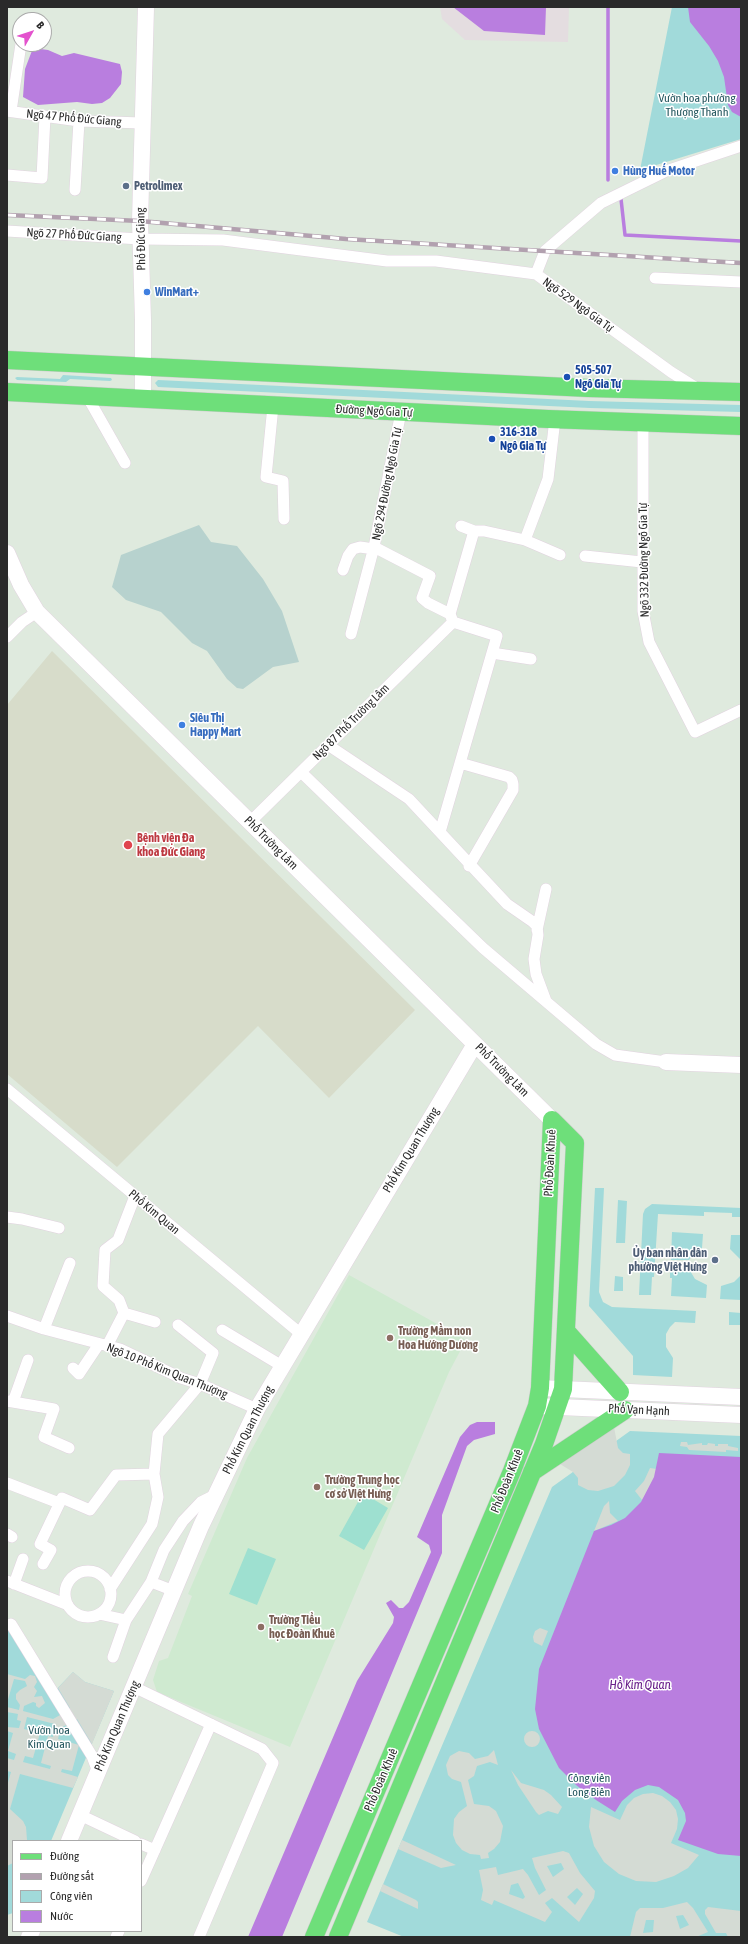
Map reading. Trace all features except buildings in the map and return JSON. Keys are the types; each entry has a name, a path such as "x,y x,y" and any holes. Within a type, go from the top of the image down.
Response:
{"main road":[{"path":"7,360 580,388 741,392"},
{"name":"Đường Ngô Gia Tự","path":"7,392 401,412 741,426"},
{"name":"Phố Đoàn Khuê","path":"338,1937 532,1472 564,1389 575,1143 552,1120"},
{"name":"Phố Đoàn Khuê","path":"314,1937 512,1471 537,1406 540,1388 552,1120"},
{"path":"566,1331 620,1392"},
{"path":"532,1472 625,1410"}],"street":[{"name":"Phố Đức Giang","path":"143,399 143,320 140,239 146,7"},
{"path":"9,111 20,52"},
{"name":"Ngõ 47 Phố Đức Giang","path":"9,111 79,121 142,124"},
{"path":"7,176 42,178 45,116"},
{"path":"75,190 79,121"},
{"name":"Ngõ 529 Ngô Gia Tự","path":"702,391 671,372 536,274 545,251 601,203 666,171 741,146"},
{"name":"Ngõ 27 Phố Đức Giang","path":"7,231 140,239 223,240 387,261 436,261 536,274"},
{"path":"655,278 741,282"},
{"path":"86,396 125,463"},
{"path":"273,406 266,477 283,482 284,519"},
{"name":"Ngõ 294 Đường Ngô Gia Tự","path":"401,412 374,548 430,576 422,598 428,604 452,618"},
{"path":"525,540 548,479 555,419"},
{"name":"Ngõ 332 Đường Ngô Gia Tự","path":"643,422 643,611 649,642 695,732 741,710"},
{"path":"461,526 474,532 484,531 525,540 560,555"},
{"path":"440,832 497,636 452,618 474,532"},
{"path":"343,570 348,556 353,549 360,547 374,548 351,634"},
{"name":"Phố Trường Lâm","path":"7,553 21,585 37,612 552,1120"},
{"path":"585,556 642,562"},
{"path":"7,637 22,622 37,612"},
{"name":"Ngõ 87 Phố Trường Lâm","path":"250,822 328,745 452,618"},
{"path":"492,653 531,659"},
{"path":"328,745 409,800 507,904 533,922 537,930"},
{"path":"460,763 509,777 513,784 513,790 470,866"},
{"path":"301,772 478,944 596,1044 610,1053 666,1062 741,1065"},
{"path":"546,889 537,930 534,959 536,974 546,1002"},
{"name":"Phố Kim Quan Thượng","path":"70,1840 174,1592 217,1494 257,1409 475,1044"},
{"name":"Phố Kim Quan","path":"7,1089 301,1334"},
{"path":"124,1313 119,1300 103,1286 105,1250 118,1240 135,1196"},
{"path":"7,1217 59,1228"},
{"path":"44,1329 70,1263"},
{"path":"124,1313 155,1322"},
{"path":"73,1368 79,1374 103,1345 124,1313"},
{"name":"Ngõ 10 Phố Kim Quan Thượng","path":"7,1316 44,1329 120,1349 181,1378 200,1384 257,1409"},
{"path":"110,1589 152,1524 158,1497 154,1474 158,1434 200,1384 213,1353 178,1325"},
{"path":"222,1330 282,1366"},
{"path":"28,1360 10,1401 54,1409 44,1437 69,1448"},
{"name":"Phố Vạn Hạnh","path":"540,1388 741,1397"},
{"name":"Phố Vạn Hạnh","path":"537,1406 741,1415"},
{"path":"43,1564 51,1550 40,1544 62,1498 90,1510 116,1475 154,1474"},
{"path":"7,1483 59,1503"},
{"path":"113,1657 126,1620 151,1582 164,1550 183,1521 201,1502 217,1494"},
{"path":"23,1559 11,1583 68,1605"},
{"path":"82,1571 100,1574 108,1583 110,1589 110,1601 104,1611 87,1617 81,1616 71,1610 65,1599 66,1587 72,1577 82,1571"},
{"path":"151,1582 174,1592"},
{"path":"99,1614 126,1620"},
{"path":"11,1624 92,1756 98,1772"},
{"path":"134,1688 262,1749 273,1763 199,1937"},
{"path":"142,1879 211,1724"},
{"path":"80,1815 133,1840"},
{"path":"142,1844 155,1850"}],"shaded area":[{"path":"440,7 569,7 568,42 465,40 442,19"},
{"path":"199,525 211,542 237,546 263,579 282,611 299,662 273,667 243,689 237,688 227,679 207,651 192,643 161,612 126,600 112,587 121,555"},
{"name":"Bệnh viện Đa khoa Đức Giang","path":"52,651 415,1010 329,1098 258,1026 117,1167 7,1074 7,705"},
{"path":"349,1275 466,1340 449,1372 290,1747 157,1692 153,1680 159,1661 168,1658 192,1596 188,1594 247,1458"},
{"path":"614,1427 618,1448 623,1453 630,1454 630,1465 625,1475 614,1486 598,1491 588,1490 578,1485 578,1478 573,1472 560,1464"},
{"path":"681,1442 687,1442 688,1445 702,1443 702,1445 707,1445 708,1443 718,1446 718,1444 728,1444 728,1446 738,1448 738,1451 726,1450 726,1452 689,1450 687,1447 680,1446"},
{"path":"650,1468 657,1469 652,1485 642,1500 635,1491 644,1481"},
{"path":"363,1493 388,1508 364,1550 339,1536"},
{"path":"609,1501 610,1513 618,1521 594,1531 604,1506"},
{"path":"248,1548 276,1559 257,1605 229,1594"},
{"path":"540,1628 548,1631 542,1646 534,1642 533,1637 535,1631"},
{"path":"73,1672 85,1682 114,1691 92,1744 77,1719 73,1720 67,1710 70,1708 58,1688"},
{"path":"7,1674 25,1679 30,1675 35,1676 37,1682 34,1687 37,1691 34,1697 42,1696 45,1703 39,1708 36,1706 36,1703 33,1702 24,1706 23,1711 53,1719 62,1714 68,1724 61,1728 58,1739 79,1745 72,1771 62,1769 61,1772 78,1777 73,1788 20,1774 10,1809 23,1821 26,1827 27,1840 12,1840 12,1864 7,1866 7,1786 11,1772 7,1771 7,1758 14,1760 16,1754 8,1751 13,1733 7,1731 7,1727 19,1728 21,1721 17,1720 18,1714 7,1712 7,1707 19,1710 20,1705 16,1699 16,1694 27,1686 25,1681 14,1679 7,1703","holes":["27,1717 55,1724 53,1737 48,1736 41,1763 51,1766 50,1769 23,1762 25,1756 33,1758 40,1733 24,1729"]},
{"path":"532,1731 538,1733 540,1739 538,1745 532,1747 526,1745 524,1739 526,1733"},
{"path":"494,1750 498,1765 490,1762 477,1766 474,1776 468,1780 474,1804 489,1806 496,1811 503,1826 500,1842 488,1853 489,1858 481,1859 480,1855 470,1854 462,1850 456,1843 453,1835 454,1819 459,1812 467,1806 461,1782 452,1779 448,1775 446,1765 450,1756 459,1751 469,1753 475,1759 488,1756"},
{"path":"511,1770 521,1783 544,1790 551,1795 562,1807 558,1814 548,1811 539,1815 518,1785"},
{"path":"653,1793 662,1796 670,1802 676,1810 678,1819 677,1829 671,1843 699,1855 688,1868 674,1876 656,1882 636,1881 619,1874 604,1862 594,1846 589,1827 591,1807 620,1820 627,1805 634,1798 643,1794"},
{"path":"402,1840 456,1865 441,1868 398,1849"},
{"path":"563,1851 569,1853 580,1873 595,1891 594,1898 579,1922 552,1898 545,1903 552,1912 545,1922 494,1900 492,1905 481,1900 483,1890 479,1870 496,1867 498,1875 523,1869 539,1895 546,1890 535,1868 532,1858","holes":["561,1863 564,1869 553,1877 547,1866","518,1883 525,1897 523,1899 509,1894 511,1885","577,1888 583,1894 575,1905 567,1897"]},
{"path":"383,1884 416,1900 418,1902 418,1909 380,1891"},
{"path":"687,1902 693,1908 708,1932 696,1937 630,1937 636,1912 640,1908 663,1908","holes":["683,1915 689,1925 680,1929 676,1916","646,1920 654,1920 653,1932 643,1933"]},
{"path":"708,1907 741,1911 741,1937 728,1937 726,1933 716,1933 705,1914 705,1910"}],"green space":[{"name":"Vườn hoa phường Thượng Thanh","path":"672,7 741,7 741,139 640,170"},
{"path":"63,375 111,378 112,380 70,379 66,382 17,380 15,378 60,379"},
{"path":"158,380 589,401 741,405 741,412 590,408 158,387 155,383"},
{"path":"595,1188 604,1188 599,1292 603,1302 612,1307 696,1311 695,1323 675,1322 666,1334 666,1347 673,1358 672,1377 633,1375 633,1356 589,1306"},
{"path":"618,1200 627,1201 625,1243 616,1243"},
{"path":"652,1204 741,1208 741,1217 732,1217 732,1213 704,1212 704,1216 658,1214 654,1277 652,1277 651,1295 639,1295 643,1214 645,1209"},
{"path":"672,1232 703,1234 702,1248 694,1253 689,1260 671,1260"},
{"path":"731,1235 741,1235 741,1260 730,1249"},
{"path":"670,1268 689,1269 695,1279 707,1285 706,1298 671,1296 672,1278 670,1278"},
{"path":"741,1275 741,1300 720,1299 721,1286 734,1282"},
{"path":"615,1276 623,1277 623,1291 614,1291"},
{"path":"729,1312 741,1313 741,1325 729,1325"},
{"name":"Công viên Long Biên","path":"630,1431 741,1436 741,1937 404,1937 367,1922 552,1487"},
{"name":"Vườn hoa Kim Quan","path":"7,1622 51,1695 73,1672 85,1682 114,1691 51,1840 12,1840 12,1913 7,1915"}],"water":[{"path":"453,7 546,7 545,35 484,31"},
{"path":"688,7 741,7 741,117 732,112 728,105 724,77 718,61 709,46 690,22"},
{"path":"31,52 52,52 62,56 74,53 120,64 122,72 121,84 110,98 102,103 92,104 77,102 38,105 23,97 25,69"},
{"path":"477,1422 495,1422 495,1434 474,1440 467,1446 442,1515 442,1553 282,1937 248,1937 357,1681 393,1623 394,1617 386,1603 391,1600 399,1608 403,1608 409,1602 431,1552 429,1545 417,1537 460,1437 470,1425"},
{"name":"Hồ Kim Quan","path":"659,1453 741,1457 741,1856 718,1854 678,1840 686,1821 685,1813 678,1800 659,1787 648,1785 635,1790 622,1801 615,1812 576,1785 559,1768 539,1729 535,1709 539,1669 594,1531 625,1518 641,1502 654,1477"}],"waterway":[{"path":"608,7 608,180"},
{"path":"621,199 625,235 741,241"}],"railway":[{"path":"7,215 140,221 346,239 741,263"}],"place":[{"name":"Hùng Huế Motor","path":"615,171"},
{"name":"Petrolimex","path":"126,186"},
{"name":"WinMart+","path":"147,292"},
{"name":"505-507 Ngô Gia Tự","path":"567,377"},
{"name":"316-318 Ngô Gia Tự","path":"492,439"},
{"name":"Siêu Thị Happy Mart","path":"182,725"},
{"name":"Bệnh viện Đa khoa Đức Giang","path":"128,845"},
{"name":"Ủy ban nhân dân phường Việt Hưng","path":"715,1260"},
{"name":"Trường Mầm non Hoa Hướng Dương","path":"390,1338"},
{"name":"Trường Trung học cơ sở Việt Hưng","path":"317,1487"},
{"name":"Trường Tiểu học Đoàn Khuê","path":"261,1627"}]}
